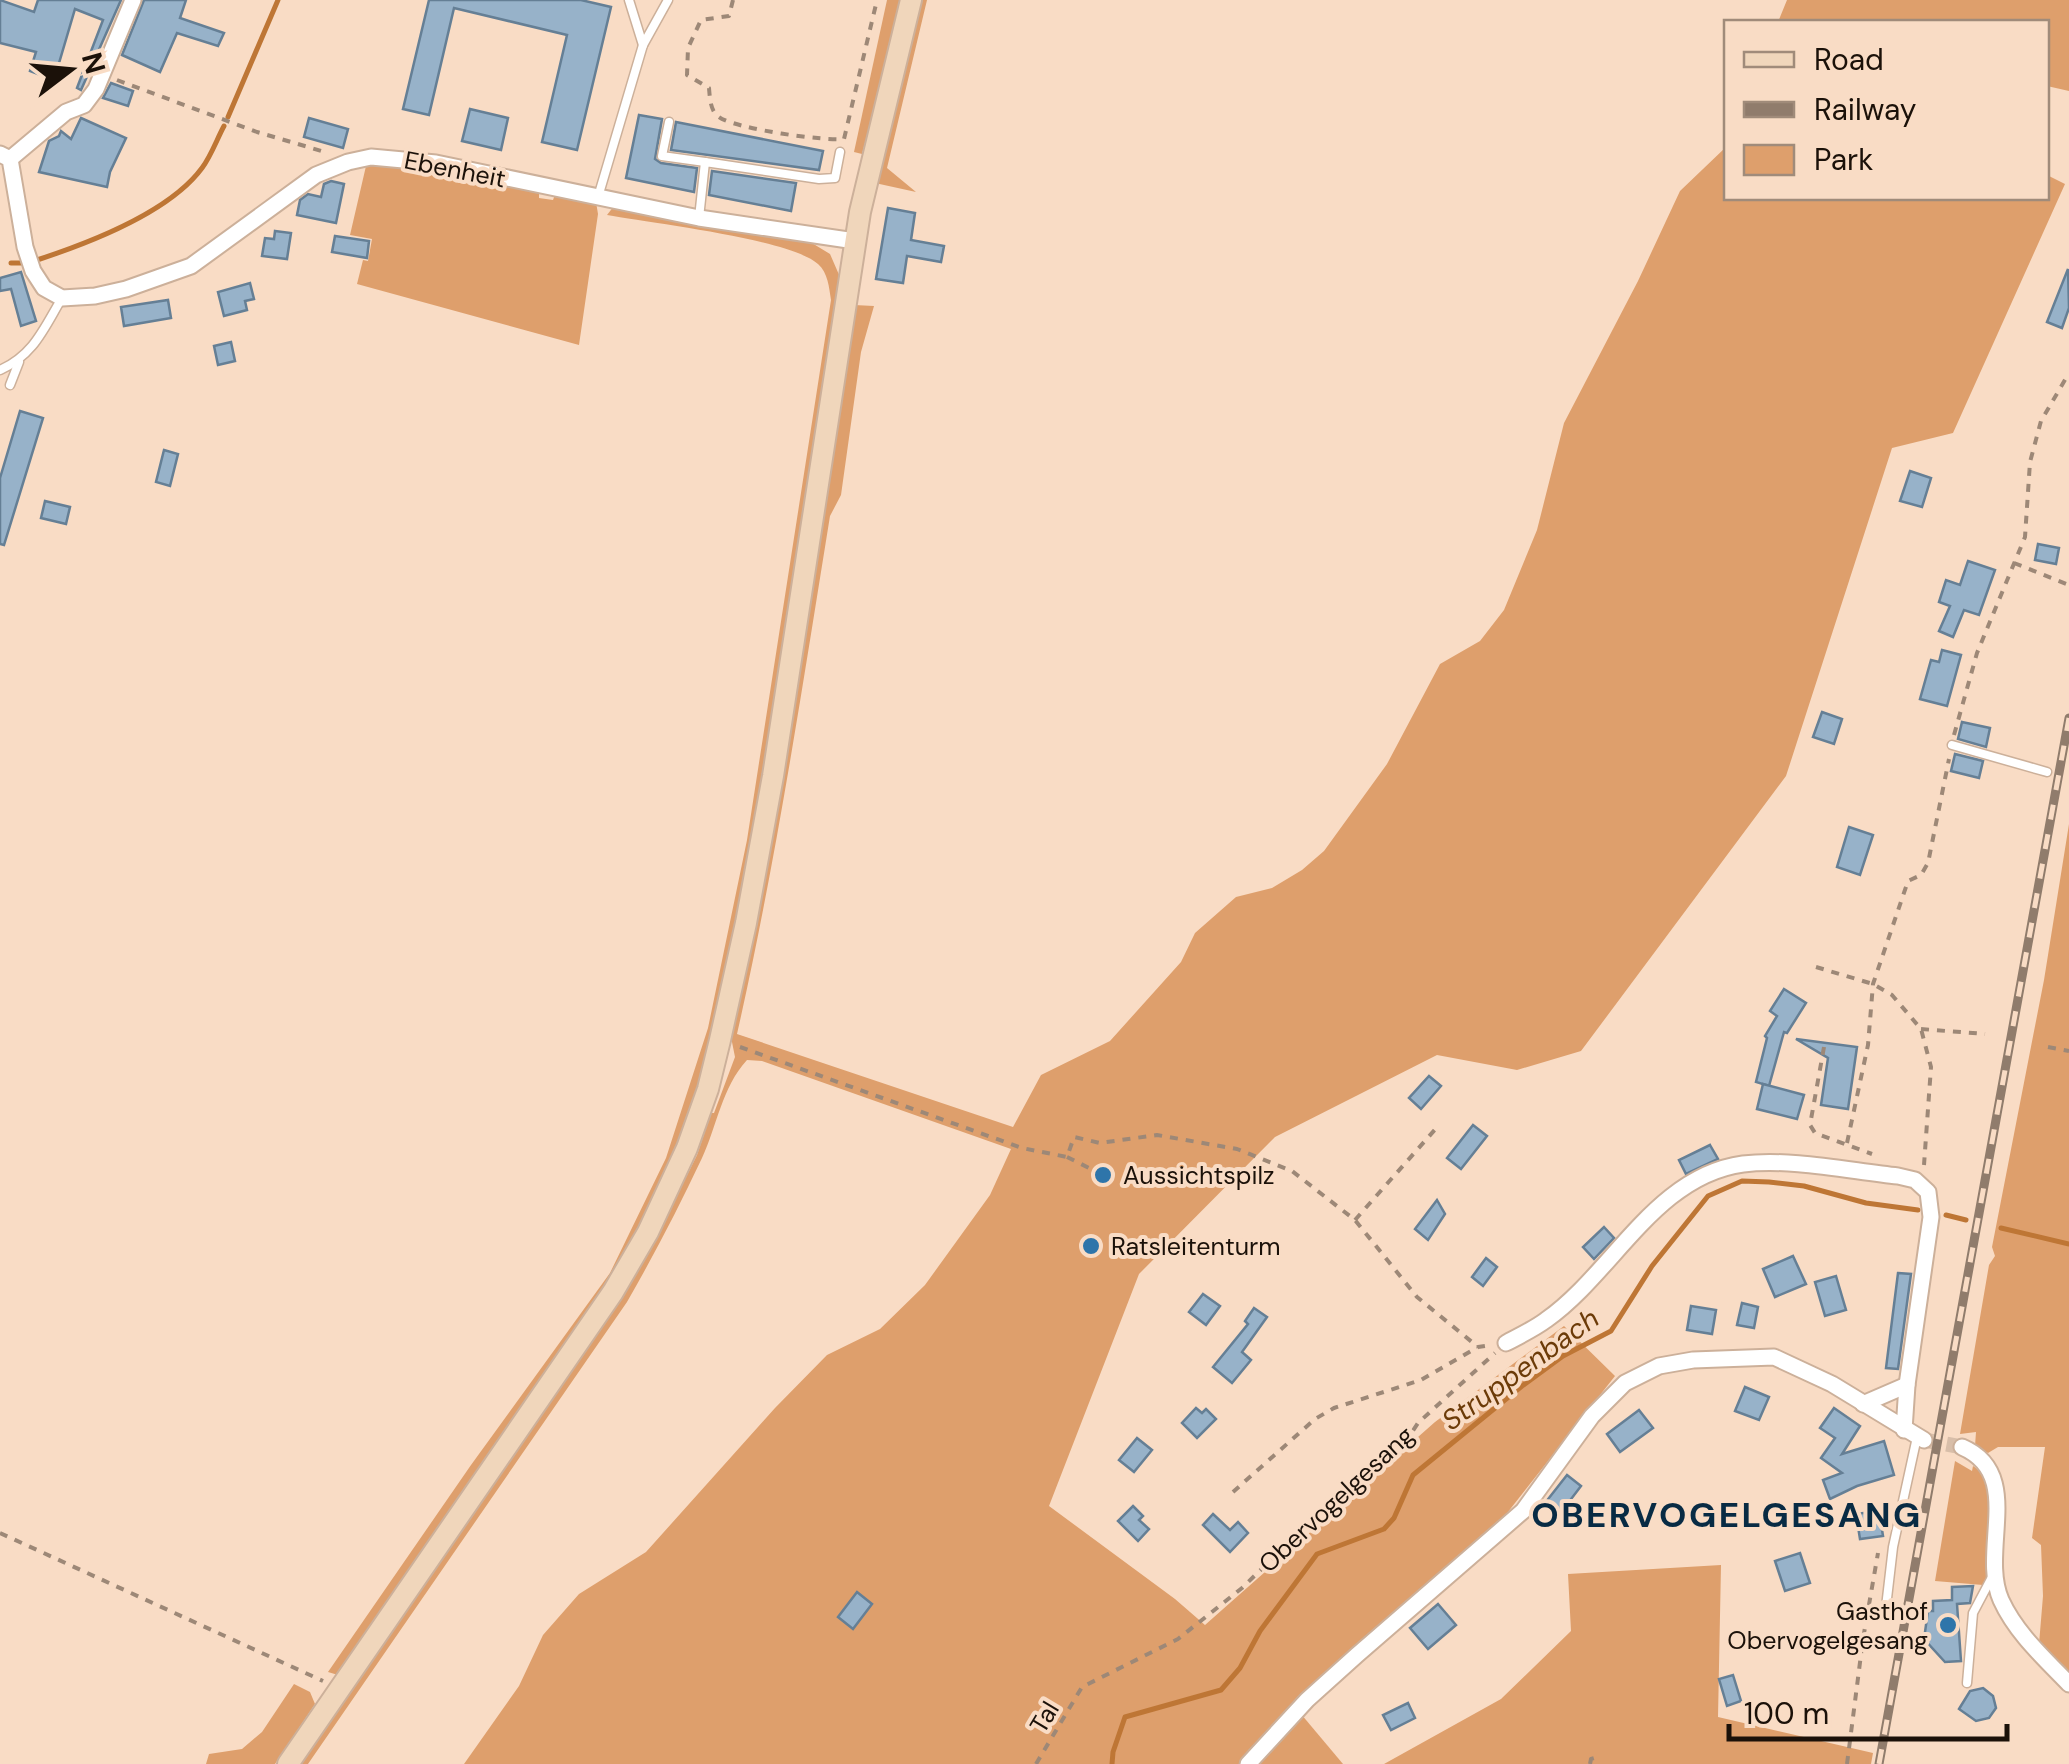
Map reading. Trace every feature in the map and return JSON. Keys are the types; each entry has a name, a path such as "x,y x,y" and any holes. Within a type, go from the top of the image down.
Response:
{"main road":[{"path":"288,1764 581,1339 648,1232 688,1148 708,1089 746,923 773,776 855,241 871,156 912,0"}],"street":[{"path":"62,298 44,288 33,271 24,247 5,157 65,106 84,105 102,74 133,0"},
{"name":"Ebenheit","path":"62,298 126,289 191,266 316,175 348,162 390,156 698,218 855,241"},
{"path":"1506,1343 1548,1320 1660,1208 1688,1184 1712,1172 1745,1164 1782,1164 1898,1176 1915,1180 1928,1192 1932,1217 1907,1386 1915,1436"},
{"path":"1248,1764 1308,1700 1524,1512 1592,1416 1625,1383 1659,1366 1693,1360 1774,1357 1800,1367 1915,1436"},
{"path":"1863,1404 1907,1386"},
{"path":"1962,1447 1978,1454 1997,1486 1994,1573 2000,1598 2016,1626 2069,1684"}],"lane":[{"path":"629,0 642,45"},
{"path":"598,198 642,45 668,0"},
{"path":"669,122 662,156 835,178 840,152"},
{"path":"698,218 705,162"},
{"path":"0,370 19,362 37,344 62,298"},
{"path":"10,385 19,362"},
{"path":"1952,745 2047,772"},
{"path":"1886,1607 1915,1436"},
{"path":"1967,1683 1973,1613 1994,1573"}],"path":[{"path":"733,0 729,16 700,20 688,48 687,76 710,88 710,105 719,117 760,129 830,140 844,139 877,0"},
{"path":"102,74 257,132 341,156 348,162"},
{"path":"2014,564 2069,585"},
{"path":"1816,966 1873,984 1892,995 1921,1029 1931,1068 1924,1148 1928,1192"},
{"path":"1921,1029 1985,1034"},
{"path":"720,1040 976,1133 1067,1157 1103,1175"},
{"path":"1824,1047 1810,1125 1815,1133 1876,1156"},
{"path":"2048,1047 2069,1051"},
{"path":"1356,1220 1440,1124"},
{"path":"1067,1157 1074,1137 1100,1144 1157,1135 1238,1149 1292,1170 1356,1220 1417,1298 1478,1347 1421,1380 1334,1408 1315,1419 1234,1492"},
{"name":"Obervogelgesang","path":"1082,1687 1178,1640 1242,1588 1314,1518 1408,1438 1418,1423 1506,1343"},
{"path":"0,1533 340,1689"},
{"path":"1847,1764 1875,1554 1894,1547"},
{"name":"Tal","path":"1036,1764 1082,1687"},
{"path":"1590,1764 1601,1756"}],"green space":[{"path":"887,0 903,0 862,154 854,152"},
{"path":"921,0 927,0 887,168 916,192 875,183"},
{"path":"1787,0 2069,0 2069,91 2049,86 2049,20 1779,20"},
{"path":"1724,149 1724,200 2049,200 2049,176 2065,184 1953,433 1892,448 1786,776 1581,1051 1517,1070 1437,1055 1275,1137 1139,1274 1049,1506 1205,1625 1435,1422 1564,1326 1615,1376 1504,1517 1241,1764 464,1764 519,1686 543,1635 579,1594 646,1552 827,1355 880,1329 925,1285 990,1195 1011,1149 762,1061 747,1060 732,1082 702,1158 627,1302 308,1764 299,1764 655,1239 714,1113 735,1057 731,1037 783,780 854,305 874,306 861,352 841,495 830,516 776,840 737,1034 1013,1127 1041,1075 1110,1041 1181,962 1195,933 1236,897 1272,888 1324,851 1387,764 1440,664 1480,641 1504,610 1537,530 1564,423 1680,191"},
{"path":"381,164 539,189 539,198 553,200 556,192 596,202 598,214 579,345 357,284 363,260 368,261 372,239 350,235 366,166"},
{"path":"614,206 807,240 830,254 840,277 738,921 699,1087 678,1147 640,1230 338,1675 328,1672 610,1273 666,1158 708,1028 747,840 831,300 829,285 818,264 803,255 751,240 607,215"},
{"path":"2069,824 2069,1673 2039,1644 2043,1596 2041,1545 2032,1538 2045,1447 1998,1447 1988,1453 1975,1446 1976,1432 1960,1434 1989,1265 1995,1256 1992,1247 2044,980"},
{"path":"1955,1461 1972,1471 1973,1466 1988,1487 1991,1533 1983,1585 1935,1581"},
{"path":"1721,1565 1718,1717 1873,1753 1871,1764 1384,1764 1501,1699 1571,1631 1568,1574"},
{"path":"294,1684 310,1692 315,1704 275,1764 206,1764 209,1754 242,1749 262,1732"},
{"path":"1301,1714 1343,1764 1256,1764"}],"building":[{"path":"0,0 34,12 38,0 121,0 81,90 77,88 103,20 75,9 54,80 30,71 36,52 0,43"},
{"path":"144,0 186,0 180,18 224,33 218,46 177,33 160,72 122,55"},
{"path":"429,0 581,0 611,7 577,150 542,142 567,35 454,8 429,115 403,109"},
{"path":"111,83 133,91 128,106 103,98"},
{"path":"470,109 508,118 501,150 462,141"},
{"path":"639,115 662,119 655,159 697,168 694,192 626,178"},
{"path":"81,118 126,138 107,187 39,172 49,141 61,131 71,139"},
{"path":"309,118 348,129 343,148 304,137"},
{"path":"676,122 823,151 819,170 671,150"},
{"path":"712,171 796,183 791,211 709,195"},
{"path":"324,184 344,184 336,223 297,215 300,200 308,194 321,197"},
{"path":"888,208 915,213 911,240 944,246 941,262 907,256 903,283 876,279"},
{"path":"275,231 291,233 287,259 262,256 265,238 274,239"},
{"path":"335,236 369,241 367,258 332,252"},
{"path":"2068,269 2069,308 2062,328 2047,322"},
{"path":"21,272 36,321 21,326 11,289 0,291 0,278"},
{"path":"250,283 254,299 245,301 247,310 224,316 218,292"},
{"path":"168,300 171,318 124,326 121,307"},
{"path":"231,342 235,361 218,365 214,346"},
{"path":"20,411 43,418 4,545 0,544 0,478"},
{"path":"164,450 178,454 170,486 156,482"},
{"path":"1910,471 1931,478 1922,507 1900,501"},
{"path":"45,501 70,507 66,524 41,518"},
{"path":"2038,544 2059,548 2056,564 2035,560"},
{"path":"1968,561 1995,570 1979,615 1964,610 1953,637 1939,631 1950,606 1939,602 1946,580 1960,585"},
{"path":"1942,650 1961,655 1947,706 1920,699 1931,660 1939,662"},
{"path":"1822,712 1842,719 1834,744 1813,737"},
{"path":"1962,722 1990,728 1986,747 1958,739"},
{"path":"1955,754 1983,761 1979,778 1951,771"},
{"path":"1849,827 1873,835 1860,875 1837,867"},
{"path":"1784,989 1806,1003 1784,1032 1769,1086 1756,1082 1765,1036 1777,1016 1770,1011"},
{"path":"1796,1039 1857,1047 1848,1109 1821,1105 1828,1058"},
{"path":"1429,1076 1441,1086 1421,1109 1409,1098"},
{"path":"1763,1084 1804,1095 1797,1119 1757,1109"},
{"path":"1473,1125 1487,1136 1461,1169 1447,1158"},
{"path":"1710,1145 1718,1159 1686,1174 1679,1160"},
{"path":"1437,1200 1445,1214 1428,1240 1415,1229"},
{"path":"1604,1227 1614,1238 1594,1259 1583,1247"},
{"path":"1793,1256 1806,1284 1775,1297 1763,1269"},
{"path":"1486,1258 1497,1267 1483,1286 1472,1277"},
{"path":"1898,1273 1911,1274 1898,1369 1886,1368"},
{"path":"1836,1276 1846,1310 1825,1316 1815,1282"},
{"path":"1203,1294 1220,1306 1206,1325 1189,1312"},
{"path":"1742,1303 1758,1307 1754,1328 1737,1325"},
{"path":"1691,1306 1716,1310 1712,1334 1687,1330"},
{"path":"1254,1308 1267,1317 1242,1352 1251,1360 1232,1383 1213,1367 1248,1324 1245,1321"},
{"path":"1745,1387 1769,1397 1759,1420 1735,1411"},
{"path":"1196,1408 1202,1413 1206,1409 1216,1419 1197,1438 1182,1423"},
{"path":"1834,1408 1860,1426 1842,1454 1884,1441 1894,1475 1830,1499 1823,1480 1842,1473 1821,1458 1835,1438 1820,1428"},
{"path":"1639,1410 1653,1428 1620,1452 1607,1434"},
{"path":"1137,1438 1152,1450 1134,1472 1119,1460"},
{"path":"1567,1475 1581,1486 1559,1515 1545,1503"},
{"path":"1133,1506 1143,1516 1139,1520 1149,1529 1138,1541 1118,1521"},
{"path":"1879,1511 1883,1536 1860,1539 1856,1514"},
{"path":"1213,1514 1230,1530 1238,1522 1248,1533 1230,1552 1203,1525"},
{"path":"1800,1553 1810,1583 1785,1591 1775,1561"},
{"path":"1973,1586 1970,1603 1957,1604 1961,1661 1945,1662 1924,1639 1928,1611 1933,1611 1933,1601 1952,1600 1952,1587"},
{"path":"857,1592 872,1604 853,1629 838,1617"},
{"path":"1438,1604 1456,1625 1428,1649 1410,1628"},
{"path":"1733,1675 1741,1701 1727,1706 1719,1679"},
{"path":"1983,1688 1993,1696 1996,1708 1989,1718 1976,1721 1959,1709 1970,1691"},
{"path":"1408,1703 1415,1718 1391,1730 1383,1715"}],"waterway":[{"path":"228,117 278,0"},
{"path":"37,260 127,225 170,199 202,168 224,126"},
{"path":"11,263 23,263"},
{"name":"Struppenbach","path":"1112,1764 1125,1717 1221,1690 1317,1554 1384,1529 1394,1518 1413,1475 1563,1356 1611,1331 1652,1266 1708,1196 1742,1181 1769,1182 1918,1210"},
{"name":"Struppenbach","path":"1946,1215 1966,1220"},
{"name":"Struppenbach","path":"2001,1228 2069,1244"}],"tunnel":[{"path":"1924,1440 1962,1447"}],"railway":[{"path":"1879,1764 2069,718"}],"place":[{"name":"Aussichtspilz","path":"1103,1175"},
{"name":"Ratsleitenturm","path":"1091,1246"},
{"name":"Gasthof Obervogelgesang","path":"1948,1625"}],"district":[{"name":"OBERVOGELGESANG","path":"1727,1515"}]}
